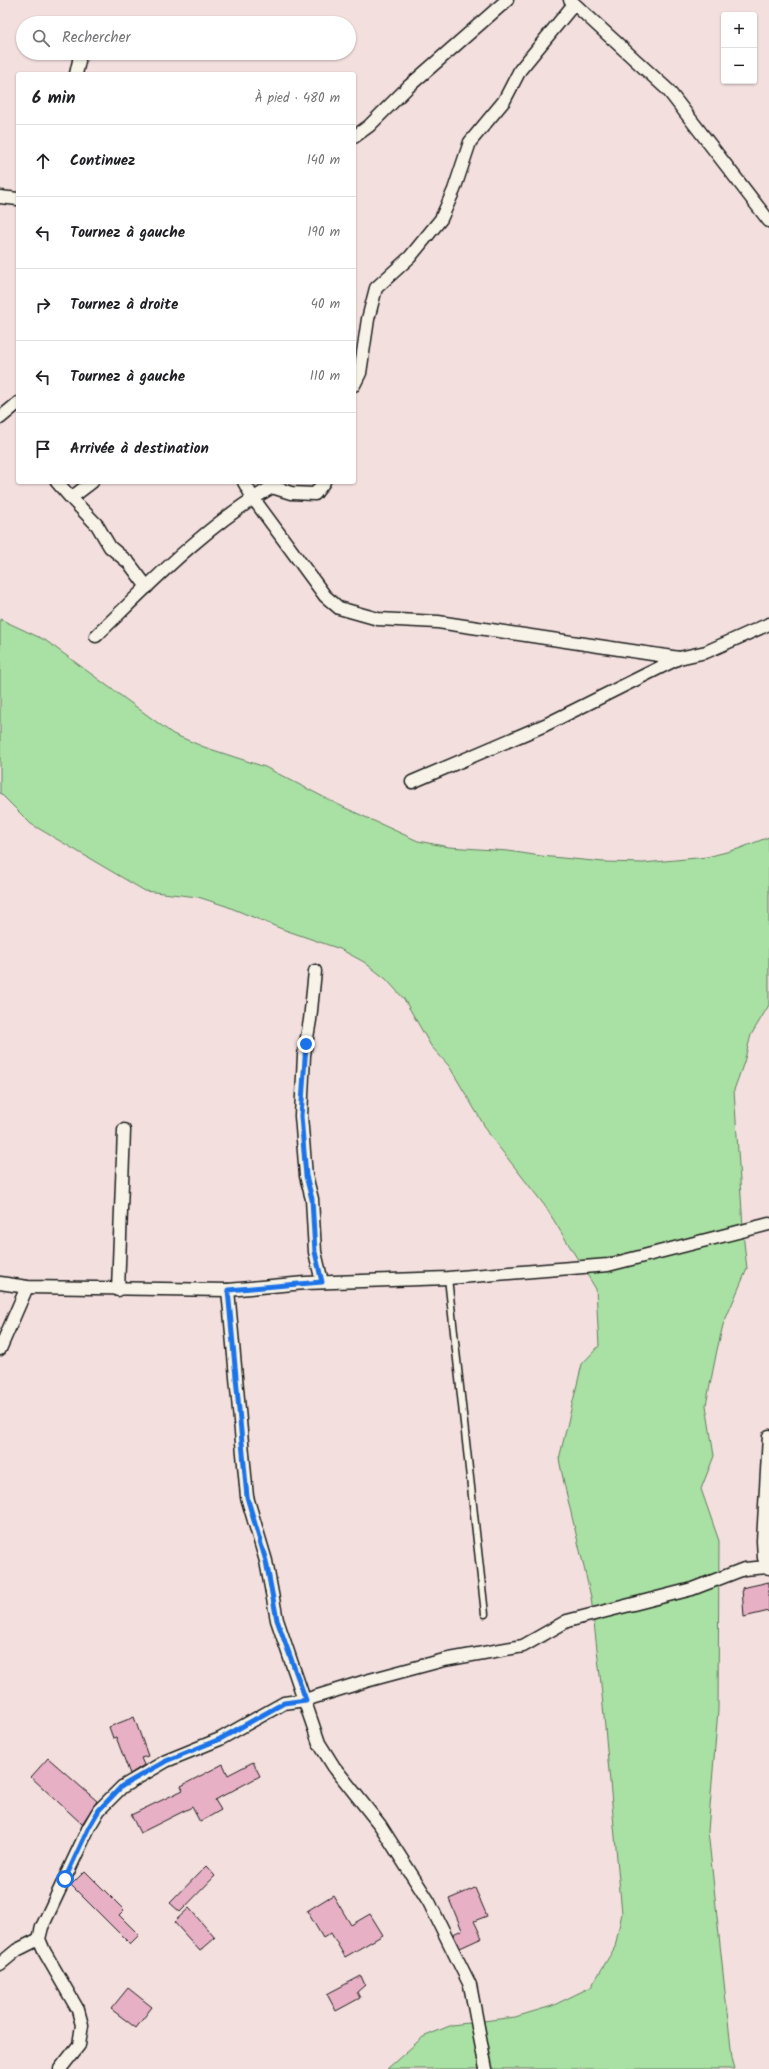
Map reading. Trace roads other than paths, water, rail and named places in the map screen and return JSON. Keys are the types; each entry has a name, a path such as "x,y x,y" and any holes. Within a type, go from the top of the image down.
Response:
{"street":[{"path":"356,136 369,126 408,87 507,0"},
{"path":"356,381 360,372 368,319 376,288 410,257 441,219 454,190 470,142 504,101 520,70 572,2 668,90 769,221"},
{"path":"76,72 79,60"},
{"path":"0,197 16,199"},
{"path":"0,418 16,405"},
{"path":"59,484 97,525 110,547 129,563 147,587"},
{"path":"71,498 89,484"},
{"path":"245,484 253,498 325,596 339,608 378,619 438,622 679,658"},
{"path":"96,636 189,548 253,498 272,487 291,493 315,494 322,484"},
{"path":"412,782 545,725 679,658 706,652 769,624"},
{"path":"315,971 310,1020 304,1055 301,1116 306,1176 312,1199 315,1252 322,1282"},
{"path":"118,1290 124,1130"},
{"path":"0,1283 27,1287 118,1290 228,1290 322,1282 448,1278 608,1265 769,1224"},
{"path":"0,1350 27,1287"},
{"path":"228,1290 247,1497 266,1561 277,1620 306,1700 319,1743 334,1767 380,1825 430,1902 470,1985 486,2069"},
{"path":"60,2069 79,2045 82,2025 78,2010 44,1951 40,1939 42,1927 89,1827 99,1810 122,1786 166,1761 220,1739 284,1703 306,1700 366,1681 444,1660 523,1646 567,1620 692,1589 718,1581 744,1569 769,1568 764,1558 763,1541 769,1436"},
{"path":"0,1964 17,1950 40,1939"}],"lane":[{"path":"448,1278 485,1614"}]}
